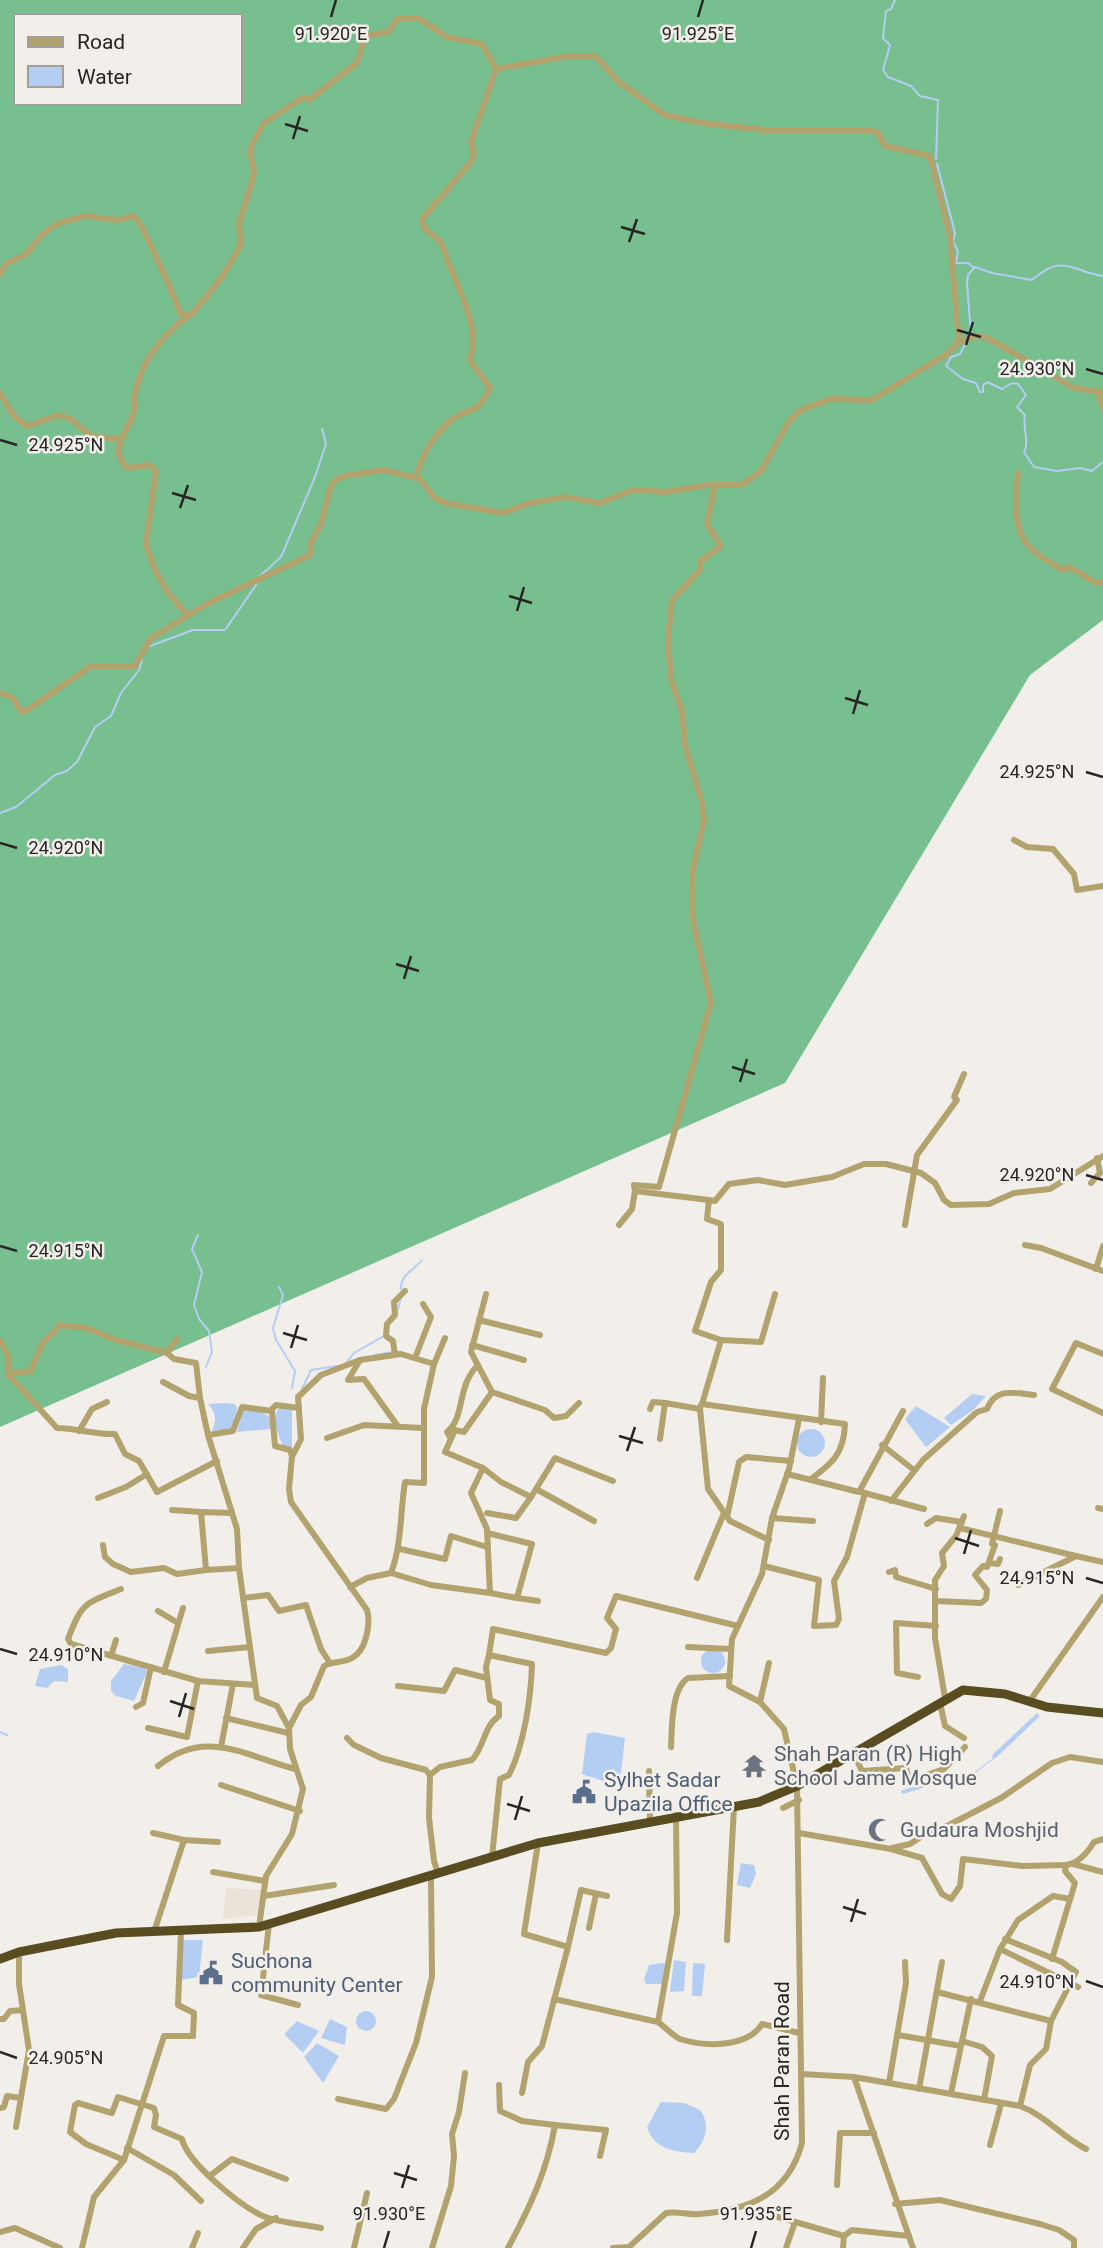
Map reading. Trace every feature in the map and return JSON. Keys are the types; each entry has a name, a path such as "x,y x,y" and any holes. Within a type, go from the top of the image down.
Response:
{"highway":[{"path":"0,1959 19,1952 116,1933 259,1927 538,1843 676,1815 759,1802 797,1786 963,1690 1005,1695 1047,1707 1103,1713"}],"street":[{"path":"185,613 169,594 154,568 146,544 156,471 149,465 135,469 123,465 118,450 120,439 134,413 135,395 148,361 167,333 188,317 222,277 241,246 239,223 254,171 250,151 264,123 279,116 292,102 304,97 309,100 339,79 357,63 365,36 388,32 398,18 418,18 447,37 482,44 496,69 471,142 474,154 470,163 422,223 424,230 442,243 469,314 473,337 471,362 490,388 477,409 455,418 433,441 424,455 416,478"},
{"path":"496,69 563,57 595,56 619,82 665,115 702,124 765,130 871,131 878,133 885,146 930,156 950,236 959,342"},
{"path":"0,274 7,263 25,255 41,235 56,224 85,216 118,220 134,216 142,221 153,255 168,281 181,315 188,317"},
{"path":"0,693 12,697 22,712 91,666 135,666 146,643 185,613 310,555 311,542 321,524 330,489 339,478 378,470 416,478 441,501 503,513 530,503 565,497 600,503 633,490 666,492 715,485 742,485 756,478 790,420 801,410 830,399 872,400 947,354 959,342 975,336 988,338 1074,388 1101,392 1103,408"},
{"path":"0,393 14,416 27,426 59,415 71,419 91,436 120,439"},
{"path":"1018,473 1018,500 1014,509 1022,539 1035,553 1062,570 1069,567 1095,582 1103,583"},
{"path":"619,1225 632,1209 634,1185 659,1187 711,1003 693,919 692,874 704,821 702,802 685,745 682,711 671,679 668,639 672,600 700,570 700,562 721,545 707,524 715,485"},
{"path":"1014,840 1027,847 1053,849 1074,874 1077,890 1103,886"},
{"path":"905,1226 918,1152 957,1100 954,1097 964,1074"},
{"path":"635,1191 715,1201 729,1184 758,1180 785,1185 832,1177 864,1164 886,1164 916,1171 935,1183 944,1200 951,1205 989,1204 1014,1193 1050,1189 1100,1157"},
{"path":"1091,1183 1100,1173 1100,1157"},
{"path":"709,1200 708,1219 721,1224 721,1270 711,1282 695,1331 721,1340 761,1342 775,1294"},
{"path":"1025,1245 1041,1248 1100,1270 1103,1246"},
{"path":"395,1354 393,1341 386,1336 387,1324 395,1315 394,1302 405,1292"},
{"path":"486,1294 471,1352 492,1392 545,1410 554,1418 566,1416 579,1403"},
{"path":"415,1358 431,1317 423,1304"},
{"path":"479,1320 540,1335"},
{"path":"8,1374 31,1371 42,1344 60,1325 87,1328 113,1339 167,1353 174,1359 196,1363 208,1435 237,1529 239,1568 257,1698 277,1706 289,1730 295,1769 303,1789 300,1811 292,1834 274,1860 265,1881 259,1927"},
{"path":"391,1573 400,1549 405,1482 424,1483 426,1390 446,1338"},
{"path":"167,1353 177,1339"},
{"path":"721,1340 701,1407 708,1489 726,1516 769,1540"},
{"path":"0,1341 8,1355 8,1374 57,1428 94,1435 114,1434 125,1454 139,1461 157,1492 217,1461"},
{"path":"1103,1354 1076,1343 1052,1389 1103,1413"},
{"path":"472,1345 524,1360"},
{"path":"289,1730 301,1705 311,1697 320,1670 330,1663 352,1658 358,1653 370,1624 367,1610 291,1502 289,1489 292,1455 301,1439 298,1397 321,1375 360,1360 395,1354 434,1364"},
{"path":"360,1360 348,1380 364,1379 397,1424"},
{"path":"450,1437 447,1432 456,1424 467,1377 478,1366"},
{"path":"821,1422 823,1378"},
{"path":"163,1382 189,1396 200,1398"},
{"path":"492,1392 464,1432 455,1430 445,1452 483,1468 501,1482 531,1497"},
{"path":"891,1501 914,1470 965,1421 987,1409 993,1396 1002,1392 1034,1395"},
{"path":"79,1431 92,1409 107,1402"},
{"path":"650,1409 653,1402 845,1424 845,1434 835,1460 810,1479"},
{"path":"660,1439 666,1404"},
{"path":"271,1410 276,1405 299,1408"},
{"path":"208,1435 233,1431 242,1407 271,1410"},
{"path":"271,1410 275,1446 290,1450 292,1455"},
{"path":"764,1566 819,1580 814,1626 836,1625 839,1619 834,1581 847,1557 862,1493 883,1445 904,1411"},
{"path":"769,1663 761,1702 730,1688 730,1649 764,1566 772,1518 791,1461 799,1419"},
{"path":"327,1438 364,1426 397,1424 424,1427"},
{"path":"883,1445 914,1470"},
{"path":"697,1578 726,1516 739,1462 746,1457 791,1461"},
{"path":"487,1513 516,1518 555,1458 613,1480"},
{"path":"483,1468 471,1493 487,1533 490,1593"},
{"path":"98,1498 126,1487 147,1474"},
{"path":"787,1474 923,1509"},
{"path":"536,1489 594,1521"},
{"path":"172,1510 232,1513"},
{"path":"936,1601 982,1602 988,1593 975,1574 989,1563 1000,1511"},
{"path":"201,1512 206,1570"},
{"path":"772,1518 813,1521"},
{"path":"927,1524 936,1518 962,1522 994,1537 1103,1562"},
{"path":"962,1522 942,1553 944,1566 935,1580 944,1726 964,1738"},
{"path":"487,1533 532,1544 517,1598"},
{"path":"400,1549 445,1559 451,1536 487,1547"},
{"path":"103,1545 105,1557 126,1571 167,1567 177,1574 185,1574 239,1568"},
{"path":"1018,1585 1076,1556"},
{"path":"989,1563 998,1564 1000,1559"},
{"path":"889,1572 895,1570 896,1577 936,1589"},
{"path":"350,1587 367,1578 391,1573 431,1585 538,1601"},
{"path":"121,1589 81,1608 74,1619 68,1639 71,1644 198,1681 255,1685"},
{"path":"243,1598 268,1595 279,1611 306,1605 321,1648 330,1663"},
{"path":"430,1774 440,1767 472,1760 479,1752 485,1731 499,1716 499,1704 490,1700 487,1678 495,1628 606,1653 611,1648 615,1629 607,1618 613,1596 738,1626"},
{"path":"1032,1703 1103,1597"},
{"path":"164,1672 183,1608"},
{"path":"158,1611 178,1623"},
{"path":"918,1677 897,1673 896,1623 936,1626"},
{"path":"111,1656 116,1640"},
{"path":"208,1651 250,1647"},
{"path":"688,1647 730,1649"},
{"path":"489,1655 533,1664 513,1766 509,1775 500,1779 492,1857"},
{"path":"136,1707 143,1703 150,1667"},
{"path":"398,1686 444,1691 455,1670 487,1678"},
{"path":"671,1746 674,1709 683,1681 688,1678 730,1675"},
{"path":"186,1749 198,1681"},
{"path":"221,1748 233,1684"},
{"name":"Shah Paran Road","path":"613,2248 629,2247 666,2213 697,2214 740,2207 774,2193 797,2161 802,2143 799,1800 784,1729 761,1702"},
{"path":"226,1718 289,1730"},
{"path":"148,1728 186,1737 188,1735"},
{"path":"338,2099 386,2109 394,2099 415,2043 432,1977 434,1861 429,1818 430,1774 426,1770 373,1754 347,1738"},
{"path":"158,1766 186,1749 204,1745 295,1769"},
{"path":"853,1752 862,1771 906,1769 909,1781 944,1769 965,1747"},
{"path":"891,1849 910,1844 927,1833 1001,1798 1052,1763 1070,1757 1103,1762"},
{"path":"649,1771 650,1820"},
{"path":"221,1785 300,1811"},
{"path":"783,1808 799,1800"},
{"path":"727,1940 734,1806"},
{"path":"658,2022 677,1913 676,1815"},
{"path":"153,1833 184,1840 218,1842"},
{"path":"799,1833 891,1849 922,1858 942,1894 951,1899 960,1886 963,1859 1023,1866 1069,1865 1103,1872"},
{"path":"1052,1959 1075,1882 1065,1871 1094,1842 1103,1839"},
{"path":"153,1932 184,1840"},
{"path":"538,1843 524,1934 568,1947"},
{"path":"213,1872 265,1881"},
{"path":"264,1896 334,1885"},
{"path":"522,2093 528,2062 542,2046 582,1890 607,1896"},
{"path":"589,1928 596,1894"},
{"path":"980,2001 1005,1939 1018,1920 1053,1896 1070,1899"},
{"path":"269,1924 261,1995 298,2005"},
{"path":"82,2248 94,2197 124,2160 164,2036 193,2036 194,2013 178,2005 181,1932"},
{"path":"1005,1939 1075,1971 1051,2021 1046,2049 1030,2065 1020,2106"},
{"path":"1000,1950 1078,1987"},
{"path":"16,2127 29,2050 19,1952"},
{"path":"889,2083 906,1983 905,1962"},
{"path":"919,2089 942,1962"},
{"path":"936,1992 1051,2021"},
{"path":"554,1999 658,2022 679,2039 724,2045 757,2032 762,2024 799,2033"},
{"path":"951,2093 971,1999"},
{"path":"0,2019 4,2019 10,2011 23,2010"},
{"path":"898,2035 982,2047 992,2056 984,2100"},
{"path":"432,2248 451,2186 454,2156 452,2134 466,2073"},
{"path":"801,2074 854,2077 1020,2106 1039,2113 1057,2130 1086,2149"},
{"path":"854,2077 895,2204 913,2248"},
{"path":"499,2085 500,2111 509,2118 606,2130 600,2156"},
{"path":"0,2108 4,2107 7,2096 21,2098"},
{"path":"124,2160 86,2144 70,2132 75,2105 78,2103 112,2113 118,2096 142,2102 153,2108 156,2115 154,2127 182,2138 185,2151 227,2190 263,2217 321,2228"},
{"path":"990,2145 1001,2104"},
{"path":"508,2248 538,2191 550,2156 555,2125"},
{"path":"836,2185 840,2133 874,2133"},
{"path":"127,2148 174,2175 201,2201"},
{"path":"211,2175 232,2159 286,2179"},
{"path":"354,2248 367,2193"},
{"path":"895,2204 940,2200 1040,2224 1069,2236 1074,2240 1074,2248"},
{"path":"771,2215 844,2236"},
{"path":"243,2248 256,2229 276,2218"},
{"path":"786,2248 794,2222"},
{"path":"0,2232 15,2228 60,2248"},
{"path":"843,2248 844,2236 852,2230 909,2236"},
{"path":"192,2248 198,2233"}],"shaded area":[{"path":"226,1888 264,1890 259,1915 223,1919"}],"green space":[{"path":"0,0 1103,0 1103,620 1030,675 785,1083 0,1427"}],"water":[{"path":"972,1394 986,1396 972,1411 951,1425 944,1418"},
{"path":"208,1404 235,1404 237,1408 233,1429 212,1431 215,1416"},
{"path":"916,1406 950,1427 926,1447 905,1419"},
{"path":"279,1408 292,1410 292,1449 283,1446 277,1432 275,1421"},
{"path":"243,1410 260,1411 270,1417 271,1429 237,1432"},
{"path":"811,1429 821,1433 825,1443 821,1453 811,1457 801,1453 797,1443 801,1433"},
{"path":"713,1649 722,1652 725,1661 722,1670 713,1673 704,1670 701,1661 704,1652"},
{"path":"124,1664 145,1668 147,1672 134,1701 116,1696 111,1691 111,1681"},
{"path":"61,1665 68,1669 68,1682 54,1681 47,1688 35,1686 40,1669"},
{"path":"1037,1713 1040,1716 1000,1754 961,1784 939,1783 903,1794 901,1791 929,1781 964,1780 992,1759 993,1754"},
{"path":"594,1732 625,1738 620,1780 615,1785 582,1774 587,1734"},
{"path":"741,1863 754,1865 756,1874 750,1888 737,1885"},
{"path":"183,1940 203,1940 199,1977 180,1980"},
{"path":"674,1960 686,1962 684,1991 670,1992"},
{"path":"664,1963 667,1966 662,1984 646,1984 644,1979 649,1965"},
{"path":"693,1963 705,1964 702,1996 692,1996"},
{"path":"366,2011 373,2014 376,2021 373,2028 366,2031 359,2028 356,2021 359,2014"},
{"path":"330,2019 347,2027 345,2045 321,2038"},
{"path":"297,2021 319,2031 303,2053 284,2034"},
{"path":"317,2043 339,2056 323,2083 304,2057"},
{"path":"661,2102 684,2103 700,2110 706,2132 694,2153 666,2148 650,2134 647,2127"}],"waterway":[{"path":"895,0 891,9 886,11 883,38 890,45 883,70 888,77 911,86 920,96 938,100 936,159"},
{"path":"937,164 955,233 953,242 958,251 956,263 968,263 973,267"},
{"path":"971,335 967,283 968,275 975,267 1032,280 1060,265 1103,276"},
{"path":"966,343 960,354 951,357 946,366 963,379 976,383 980,392 983,392 983,385 987,382 1002,389 1012,383 1018,384 1026,395 1017,407 1025,415 1024,452 1034,467 1057,471 1080,468 1092,471 1103,462"},
{"path":"259,577 281,557 326,444 322,429"},
{"path":"150,646 193,630 225,630 258,582"},
{"path":"0,813 16,807 55,775 67,771 77,762 95,727 111,716 121,693 139,670 142,660"},
{"path":"198,1235 192,1249 202,1272 194,1305 199,1319 209,1331 212,1352 206,1367"},
{"path":"401,1289 405,1276 422,1260"},
{"path":"279,1287 283,1295 273,1328 276,1340 295,1371 292,1388"},
{"path":"398,1309 401,1298"},
{"path":"347,1362 354,1353 384,1336"},
{"path":"375,1355 398,1351"},
{"path":"302,1389 311,1370 336,1366"},
{"path":"0,1732 7,1735"}],"place":[{"name":"Shah Paran (R) High School Jame Mosque","path":"754,1766"},
{"name":"Sylhet Sadar Upazila Office","path":"584,1792"},
{"name":"Gudaura Moshjid","path":"880,1830"},
{"name":"Suchona community Center","path":"211,1973"}]}
